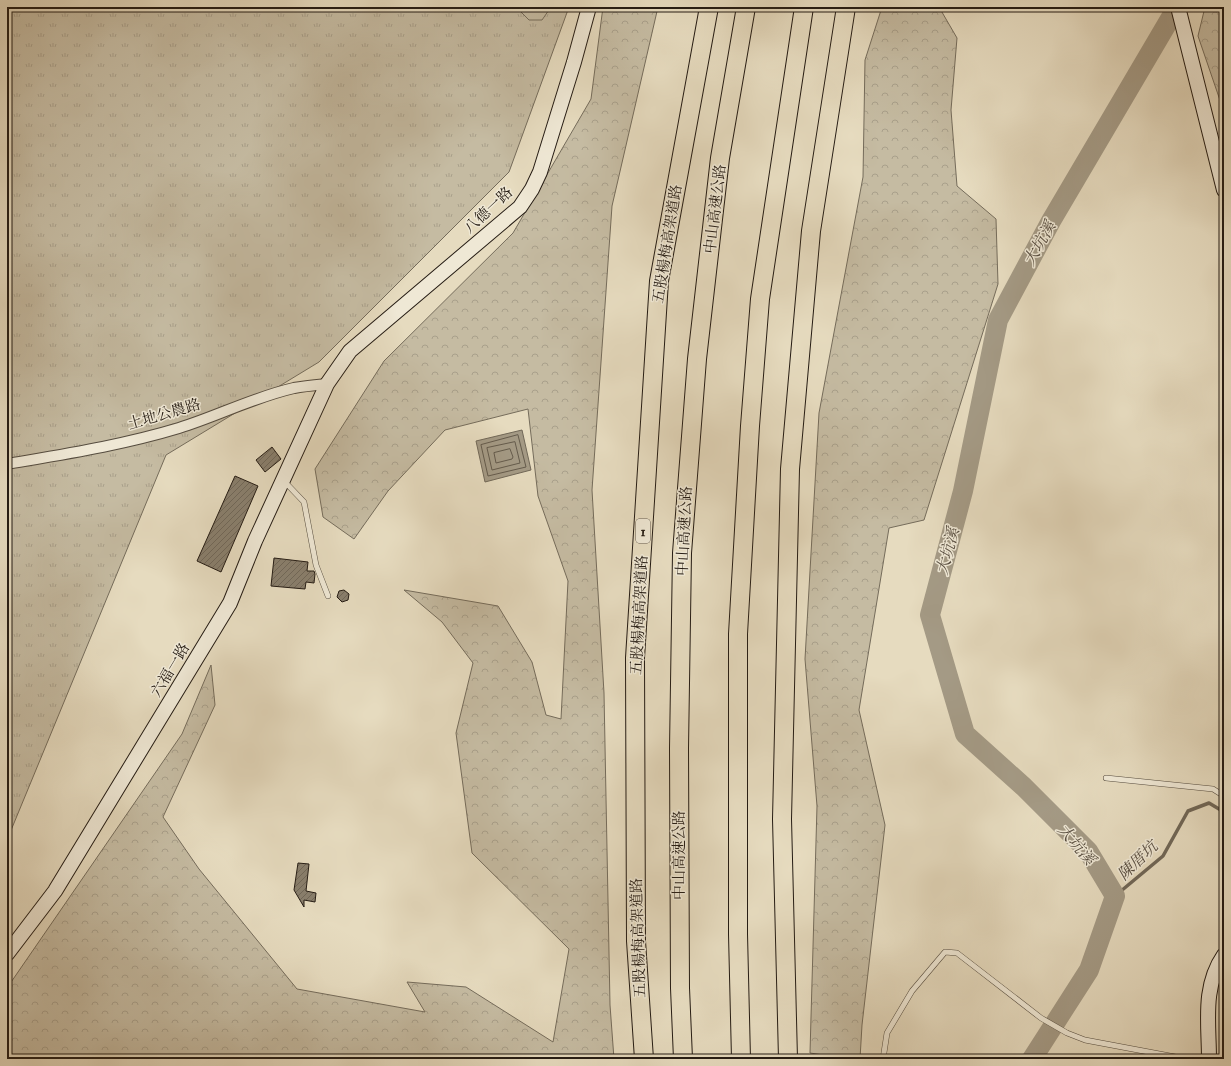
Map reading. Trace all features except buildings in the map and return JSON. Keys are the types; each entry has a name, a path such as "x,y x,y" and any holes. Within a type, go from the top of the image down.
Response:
{"highway":[{"name":"五股楊梅高架道路","path":"644,1059 636,941 635,658 659,281 709,7"},
{"name":"中山高速公路","path":"683,1059 680,988 679,748 682,553 697,359 720,158 746,7"},
{"path":"741,1059 738,934 738,634 749,433 760,300 784,152 804,7"},
{"path":"788,1059 782,819 790,469 811,231 846,7"}],"street":[{"name":"八德一路","path":"327,384 350,351 520,207 532,189 540,172 574,62 589,7"},
{"path":"1179,11 1224,190"},
{"name":"土地公農路","path":"7,464 75,452 160,433 294,388 327,384"},
{"name":"六福一路","path":"7,954 55,891 230,603 255,541 327,384"},
{"path":"1209,1059 1208,997 1216,966 1224,955"}],"lane":[{"path":"283,480 304,502 316,565 328,596"},
{"path":"1106,778 1213,789 1224,796"},
{"path":"883,1059 887,1033 912,991 945,952 957,953 1041,1018 1067,1033 1085,1040 1186,1059"}],"green space":[{"path":"7,7 569,7 509,172 319,362 166,455 7,840"},
{"path":"516,7 551,7 542,20 529,20"},
{"path":"603,7 658,7 612,206 592,490 604,693 610,1005 614,1059 7,1059 7,988 182,734 211,665 215,705 163,817 199,869 297,989 425,1012 407,982 466,987 553,1042 569,949 472,853 456,733 473,663 442,622 404,590 498,606 532,662 546,715 561,719 568,581 538,496 528,409 445,430 388,491 354,539 323,517 315,469 384,361 513,233 591,99"},
{"path":"882,7 939,7 957,38 951,110 957,186 996,219 998,284 924,520 889,528 859,710 885,825 862,1025 860,1059 850,1059 810,1053 817,806 805,659 819,413 863,177 865,60"},
{"path":"1205,7 1224,7 1224,112 1198,36"}],"water":[{"path":"522,430 531,470 485,482 476,441"}],"waterway":[{"name":"大坑溪","path":"1032,1059 1089,970 1115,896 1088,851 1024,787 965,734 930,615 963,491 998,320 1051,221 1177,7"},
{"name":"陳厝坑","path":"1115,896 1163,856 1188,811 1209,803 1224,812"}]}
